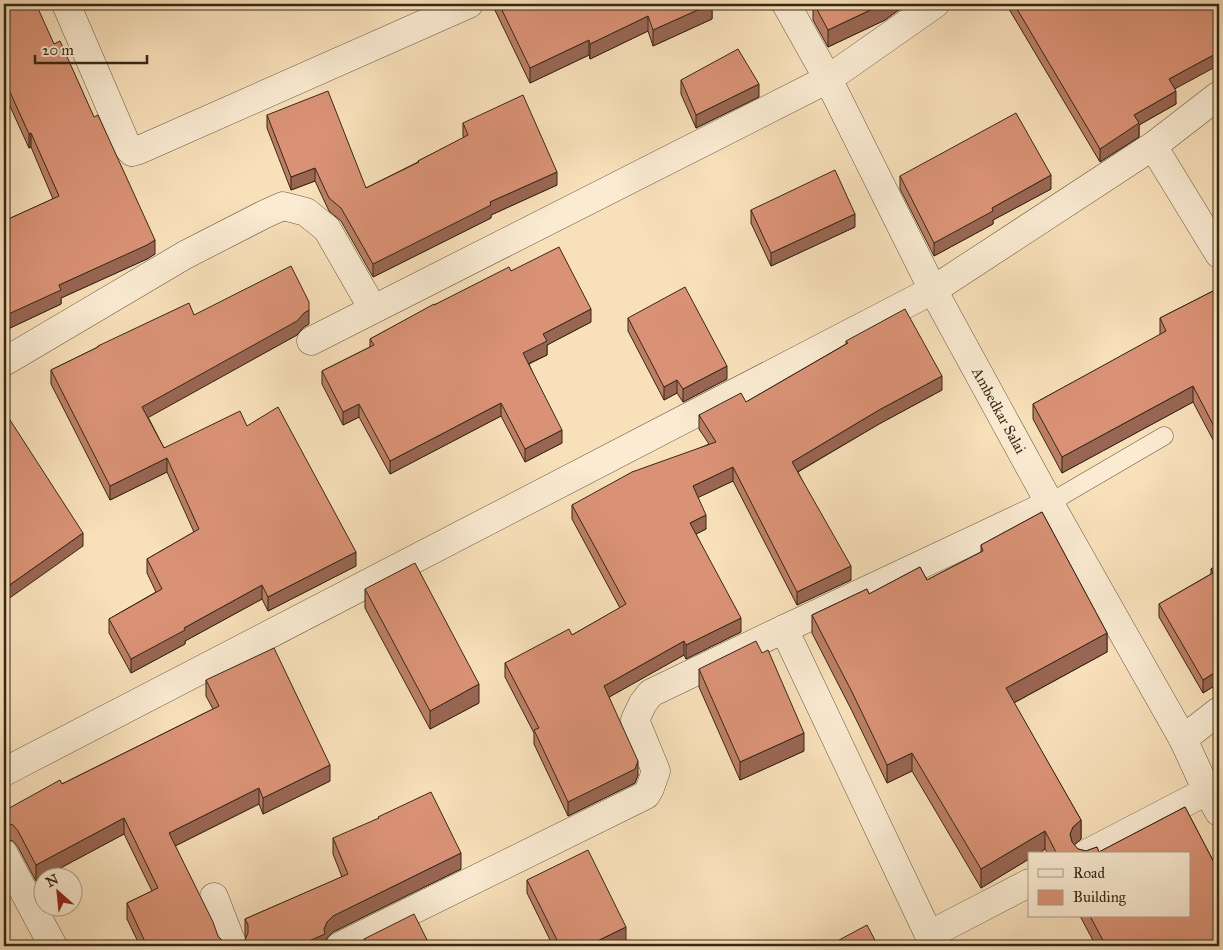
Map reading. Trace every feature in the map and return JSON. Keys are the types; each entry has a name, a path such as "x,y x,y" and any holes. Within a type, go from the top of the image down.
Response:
{"street":[{"path":"66,4 127,146 132,152 438,10 469,4"},
{"name":"Ambedkar Salai","path":"786,4 828,80 933,290 1050,504 1183,739 1213,801"},
{"path":"311,341 828,80 935,4"},
{"path":"4,772 933,290 1152,146 1219,96"},
{"path":"1152,146 1219,254"},
{"path":"4,362 185,254 284,206 306,212 327,229 373,309"},
{"path":"340,946 646,794 656,771 634,720 651,693 1050,504"},
{"path":"784,629 932,941 1028,884"},
{"path":"1183,739 1219,711"},
{"path":"1091,852 1213,801"},
{"path":"4,854 53,946"},
{"path":"214,897 233,946"}],"lane":[{"path":"1050,504 1164,436"}],"building":[{"path":"4,4 36,4 54,44 60,41 94,117 98,115 155,240 59,285 61,290 4,316 4,221 59,196 4,79"},
{"path":"499,4 711,4 653,30 648,16 590,44 589,40 530,68"},
{"path":"814,4 883,4 828,30"},
{"path":"1014,4 1219,4 1219,52 1169,79 1176,91 1134,115 1139,123 1100,149"},
{"path":"738,49 759,84 696,115 681,80"},
{"path":"328,91 366,188 468,135 463,123 523,95 557,172 490,202 491,205 373,264 341,208 329,198 315,168 291,177 267,115"},
{"path":"1016,113 1051,175 992,208 993,211 934,243 900,176"},
{"path":"835,170 855,214 771,253 751,210"},
{"path":"559,247 591,309 543,334 547,341 523,353 562,430 525,449 501,403 390,461 359,404 343,412 322,371 374,345 370,339 434,304 509,267 511,271"},
{"path":"291,266 309,302 309,310 297,321 142,407 164,448 240,411 247,426 278,407 356,552 268,597 262,585 131,659 109,619 162,589 147,559 199,529 167,458 110,486 51,370 189,303 194,315"},
{"path":"685,287 727,366 683,389 677,380 664,387 628,318"},
{"path":"1219,288 1219,436 1193,386 1062,457 1033,404 1166,331 1160,318"},
{"path":"905,309 942,376 879,410 792,462 851,566 797,592 733,467 693,486 706,515 690,523 741,618 686,645 684,641 604,686 638,761 635,769 568,802 534,730 539,728 505,663 569,629 572,635 626,604 572,505 632,472 716,442 699,415 741,393 746,402 848,343 846,341"},
{"path":"4,319 8,328 4,330"},
{"path":"10,420 83,533 4,589 4,424"},
{"path":"1042,512 1107,633 1006,688 1081,820 1073,827 1070,834 1072,842 1078,849 1086,851 1097,847 1099,852 1056,852 1045,831 981,869 912,753 887,765 812,615 867,589 869,594 920,567 927,580 983,551 981,545"},
{"path":"415,563 479,684 430,711 365,589"},
{"path":"1219,564 1219,670 1203,680 1159,604 1213,573 1211,569"},
{"path":"756,641 762,653 768,650 804,733 740,762 699,669"},
{"path":"274,648 330,765 263,798 259,788 169,833 218,936 223,942 231,946 147,946 127,903 158,888 124,818 36,865 18,831 13,825 4,823 4,811 60,780 62,784 219,706 206,680"},
{"path":"431,792 461,853 333,916 327,922 324,929 325,934 297,946 231,946 239,945 245,940 248,933 248,925 245,919 348,874 333,838"},
{"path":"1185,807 1219,872 1219,946 1106,946 1091,918 1190,918 1190,852 1099,852"},
{"path":"588,850 626,927 587,946 560,946 527,880"},
{"path":"414,914 430,946 368,946 364,939"},
{"path":"867,925 878,946 828,946"}]}
